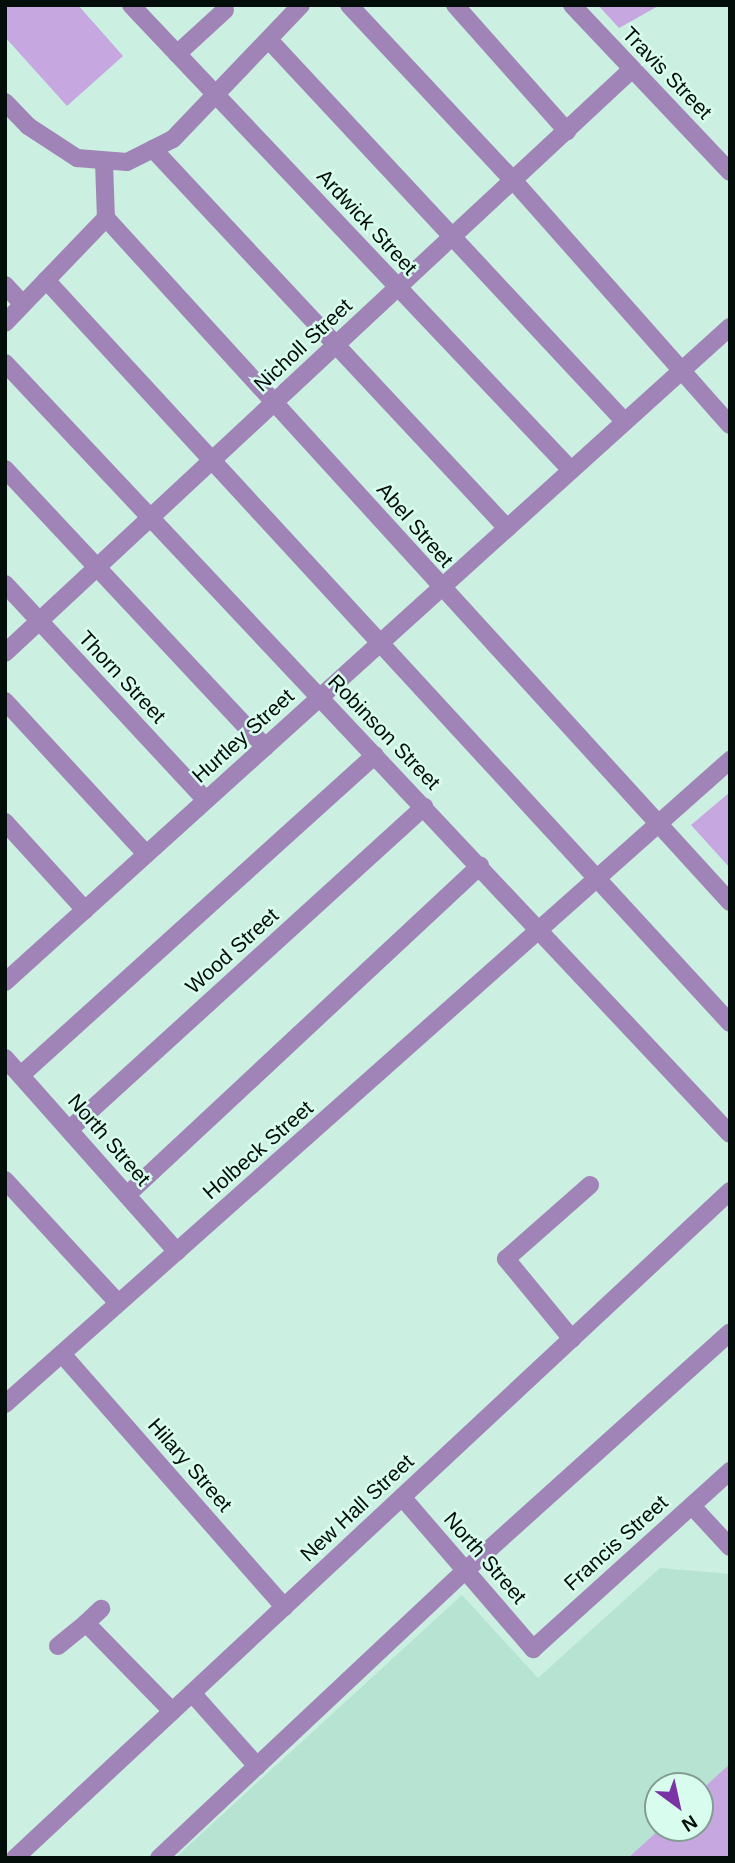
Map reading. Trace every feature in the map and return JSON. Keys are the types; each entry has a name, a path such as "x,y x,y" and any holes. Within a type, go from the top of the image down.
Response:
{"street":[{"name":"Ardwick Street","path":"131,5 571,470"},
{"path":"5,102 28,126 77,158 127,162 173,139 217,97 301,5"},
{"path":"349,5 513,180 730,425"},
{"path":"455,5 567,131"},
{"name":"Travis Street","path":"572,5 631,71 730,172"},
{"path":"177,54 225,10"},
{"path":"269,40 625,422"},
{"name":"Nicholl Street","path":"5,653 631,71"},
{"path":"153,149 507,528"},
{"path":"5,323 106,218 104,162"},
{"name":"Abel Street","path":"106,218 276,401 440,589 659,822 730,902"},
{"path":"46,280 730,1023"},
{"path":"5,285 23,304"},
{"name":"Hurtley Street","path":"5,982 730,327"},
{"name":"Robinson Street","path":"5,363 730,1134"},
{"path":"5,469 265,747"},
{"name":"Thorn Street","path":"5,584 206,800"},
{"path":"5,701 146,854"},
{"path":"21,1075 375,755"},
{"name":"Holbeck Street","path":"5,1404 541,931 730,760"},
{"name":"Wood Street","path":"70,1129 424,807"},
{"path":"5,822 85,910"},
{"path":"127,1195 480,866"},
{"name":"North Street","path":"5,1058 177,1252"},
{"path":"5,1180 118,1303"},
{"path":"572,1339 506,1259 590,1185"},
{"name":"New Hall Street","path":"15,1858 730,1191"},
{"path":"159,1858 466,1570 730,1332"},
{"name":"Hilary Street","path":"62,1354 284,1607"},
{"name":"Francis Street","path":"533,1649 730,1471"},
{"name":"North Street","path":"402,1497 533,1649"},
{"path":"692,1506 730,1547"},
{"path":"58,1646 101,1609"},
{"path":"86,1623 172,1711"},
{"path":"192,1693 257,1766"}],"shaded area":[{"path":"5,5 78,5 123,56 67,106 5,37"},
{"path":"598,5 660,5 619,28"},
{"path":"730,792 730,868 691,825"},
{"path":"660,1568 730,1574 730,1858 175,1858 462,1595 538,1678"},
{"path":"730,1764 730,1858 628,1858 646,1842 714,1842 714,1778"}]}
